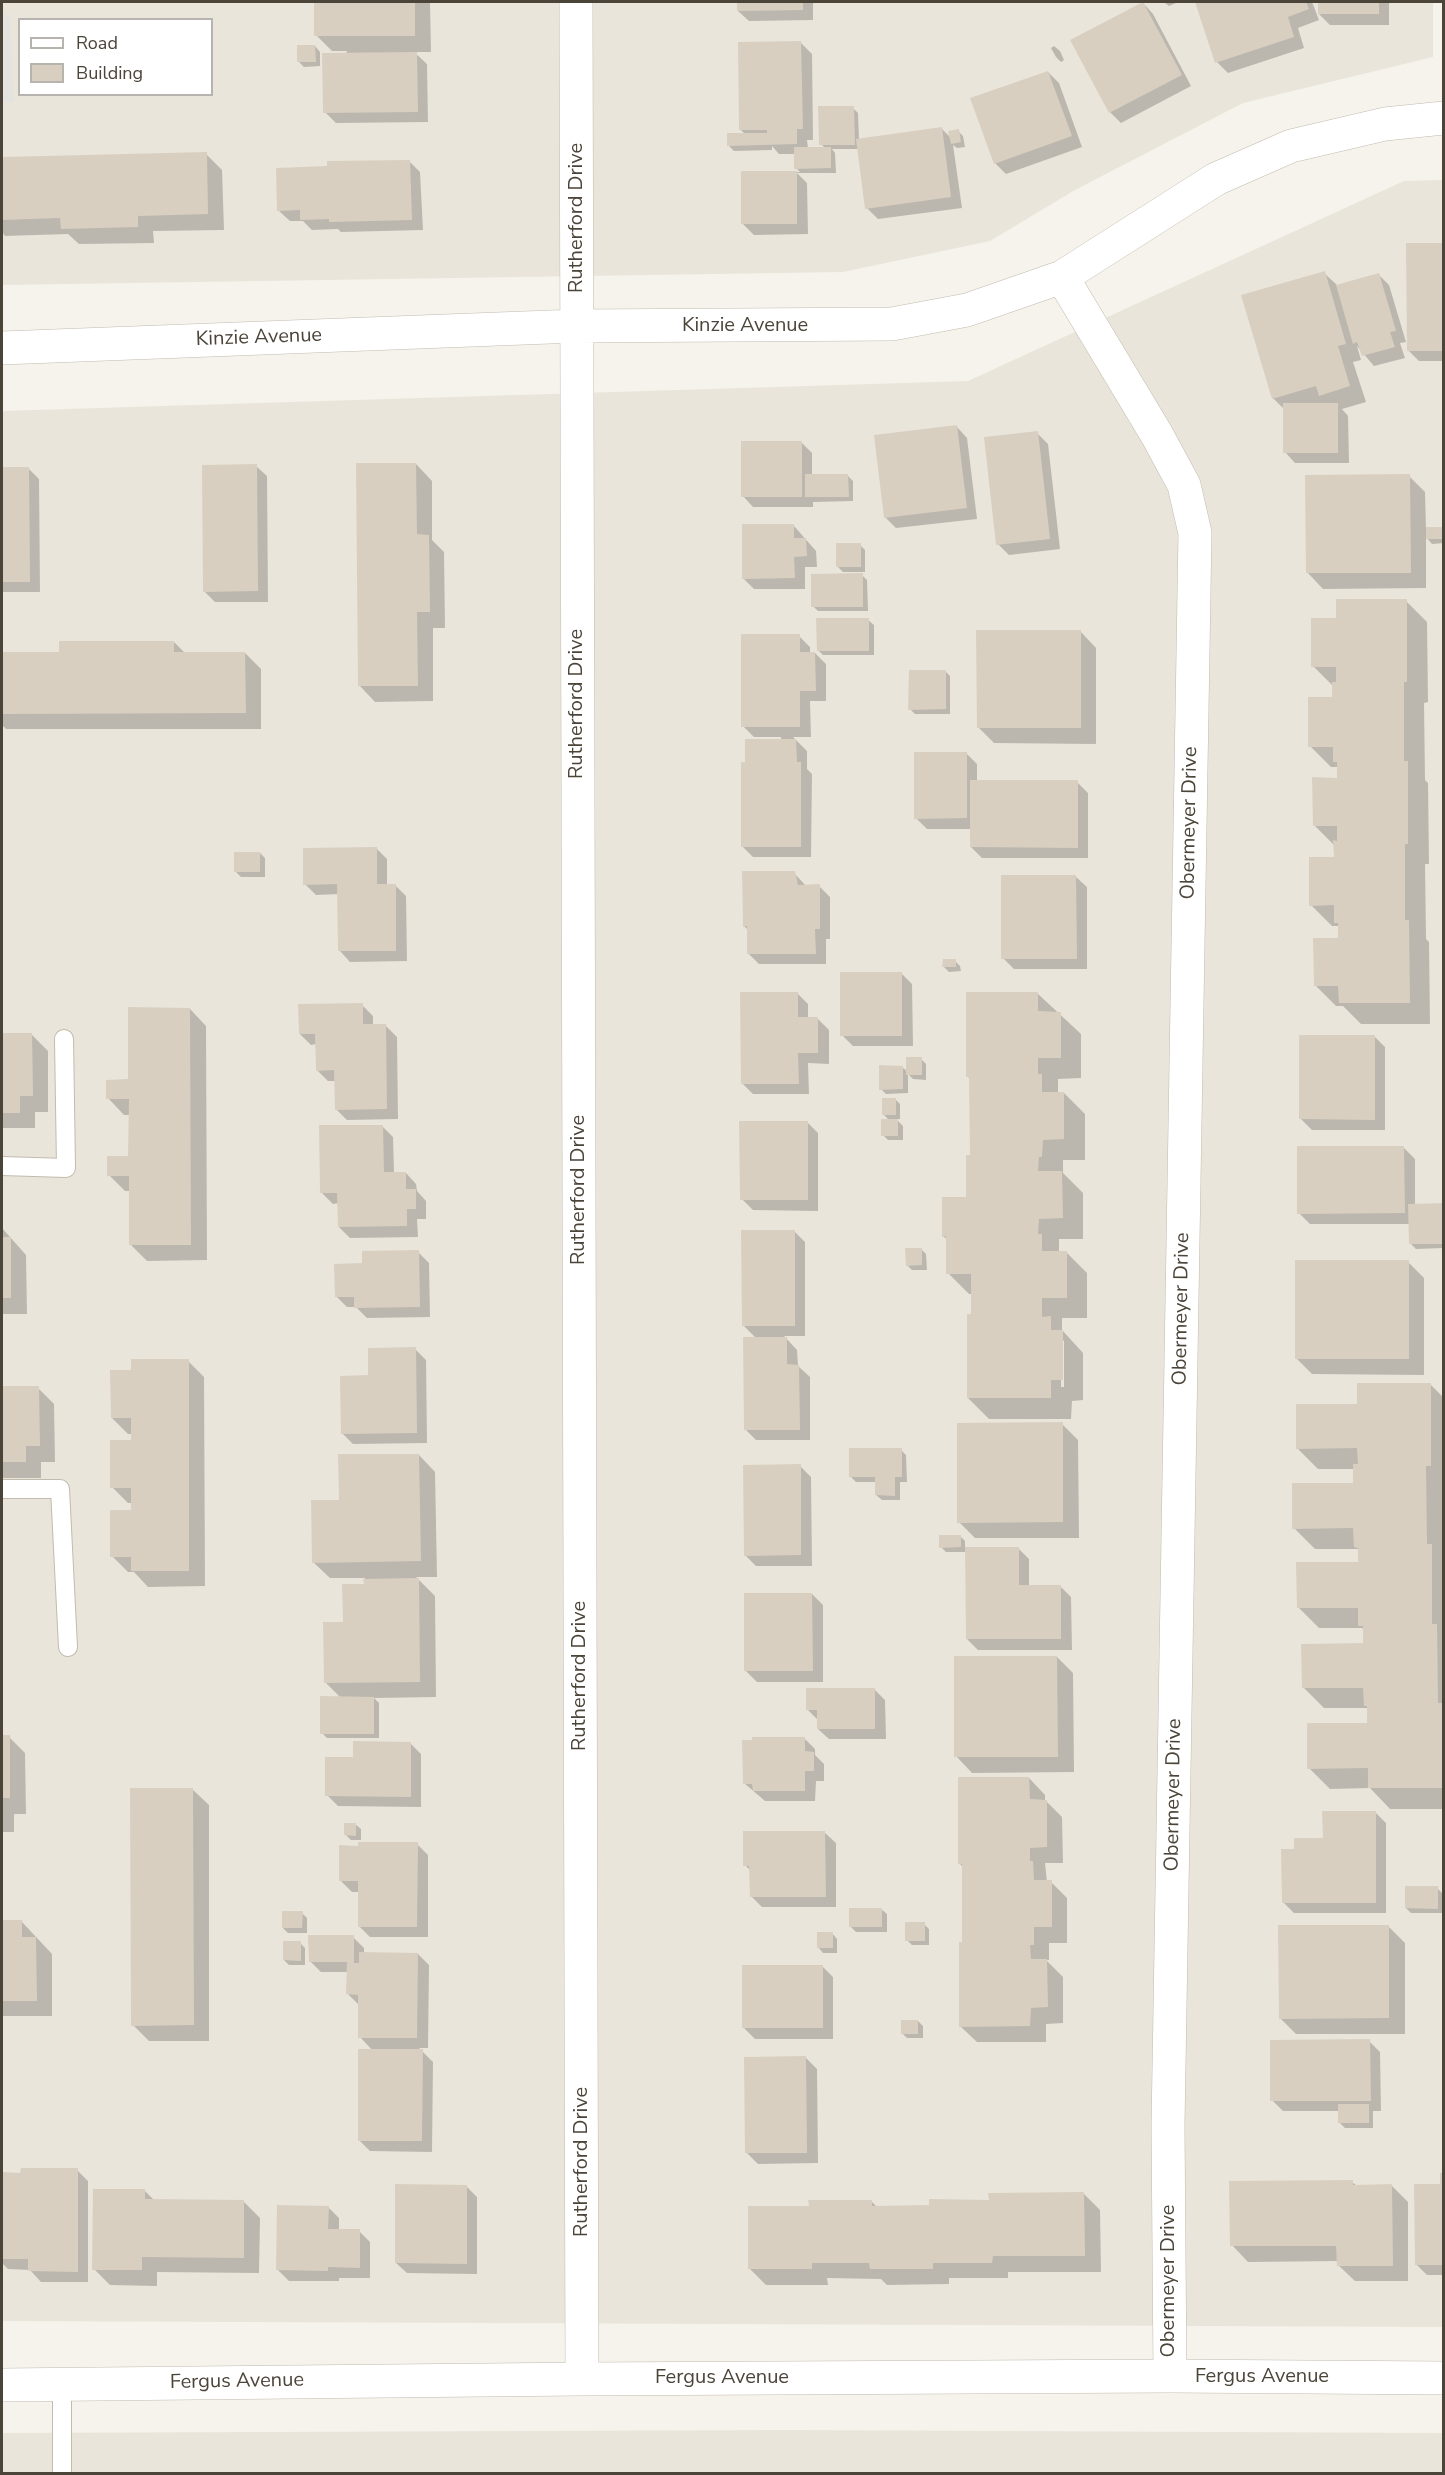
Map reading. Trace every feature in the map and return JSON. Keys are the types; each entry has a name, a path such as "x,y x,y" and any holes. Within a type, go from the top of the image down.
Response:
{"street":[{"name":"Rutherford Drive","path":"576,2 582,2379"},
{"name":"Kinzie Avenue","path":"2,348 576,326 892,324 967,310 1062,277 1216,179 1291,146 1384,124 1443,118"},
{"name":"Obermeyer Drive","path":"1062,277 1157,435 1184,485 1194,533 1168,2125 1170,2376"},
{"name":"Fergus Avenue","path":"2,2385 1170,2376 1443,2378"}],"lane":[{"path":"2,1166 66,1168 64,1039"},
{"path":"2,1489 60,1490 68,1647"},
{"path":"62,2384 62,2474"}],"shaded area":[{"path":"2,2 1433,2 1433,57 1243,103 1075,190 990,241 843,272 2,285"},
{"path":"10,14 14,102 2,102 2,15"},
{"path":"1443,180 1443,2327 2,2321 2,411 968,381 1404,181"},
{"path":"786,2430 1443,2433 1444,2473 2,2474 2,2433"}],"building":[{"path":"314,2 415,2 415,36 314,36"},
{"path":"737,2 803,2 803,10 737,11"},
{"path":"1143,2 1182,75 1109,113 1070,40"},
{"path":"1195,2 1306,2 1309,9 1288,17 1294,37 1215,63"},
{"path":"1318,2 1379,2 1379,14 1318,14"},
{"path":"801,41 803,129 797,129 797,144 727,146 727,133 767,133 767,130 739,130 738,42"},
{"path":"297,45 315,45 316,62 297,62"},
{"path":"417,52 418,112 323,113 322,53"},
{"path":"1048,71 1072,136 994,164 970,98"},
{"path":"818,106 854,106 855,145 819,145"},
{"path":"942,127 951,197 865,209 856,139"},
{"path":"959,129 961,142 951,144 948,131"},
{"path":"794,147 831,147 831,168 794,169"},
{"path":"207,152 208,214 138,216 138,227 61,229 60,218 2,220 2,157"},
{"path":"410,160 412,220 329,222 329,219 300,220 300,210 277,211 276,168 327,166 327,161"},
{"path":"741,171 797,171 797,224 741,224"},
{"path":"1406,243 1444,243 1444,351 1407,351"},
{"path":"1325,271 1346,344 1338,346 1350,386 1319,396 1316,386 1272,399 1241,295"},
{"path":"1379,273 1396,331 1390,332 1395,347 1362,356 1357,342 1353,344 1336,285"},
{"path":"1283,403 1338,403 1338,453 1283,453"},
{"path":"957,425 967,508 884,518 874,435"},
{"path":"1038,431 1050,539 996,545 984,437"},
{"path":"741,441 802,441 802,497 741,497"},
{"path":"356,463 416,463 417,534 429,535 430,612 417,612 418,686 358,686"},
{"path":"257,464 258,591 203,592 202,465"},
{"path":"2,467 29,467 30,582 2,582"},
{"path":"805,474 848,474 849,497 805,497"},
{"path":"1410,474 1411,573 1306,573 1305,475"},
{"path":"742,524 794,524 794,538 806,538 807,556 794,557 795,578 742,579"},
{"path":"1426,527 1444,527 1444,539 1426,539"},
{"path":"836,543 861,543 861,567 836,567"},
{"path":"863,573 863,607 811,607 811,574"},
{"path":"1336,599 1407,599 1404,761 1408,761 1408,844 1405,844 1405,920 1409,920 1410,1003 1339,1003 1338,986 1314,986 1313,938 1338,938 1338,923 1334,923 1334,905 1309,906 1309,857 1334,857 1333,840 1337,841 1337,826 1313,826 1312,777 1337,778 1337,762 1333,762 1333,747 1308,747 1308,697 1332,697 1332,682 1336,682 1336,667 1311,667 1311,618 1336,618"},
{"path":"816,618 869,618 869,651 817,651"},
{"path":"976,630 1081,630 1081,728 977,728"},
{"path":"741,634 800,634 800,652 815,652 816,691 800,691 800,727 741,727"},
{"path":"59,641 174,641 174,652 245,652 246,713 2,714 2,652 59,652"},
{"path":"909,670 946,670 946,709 908,710"},
{"path":"745,739 796,739 797,762 801,762 801,847 741,847 741,762 745,762"},
{"path":"914,752 967,752 967,818 914,819"},
{"path":"970,780 1078,780 1078,848 970,847"},
{"path":"377,847 377,884 396,884 396,951 338,951 337,884 303,885 303,848"},
{"path":"234,852 260,852 260,872 234,872"},
{"path":"742,871 795,871 798,885 820,884 820,929 815,929 816,954 747,954 747,926 743,927"},
{"path":"1001,875 1076,875 1077,959 1001,959"},
{"path":"943,959 956,959 956,967 942,967"},
{"path":"840,972 902,972 902,1036 840,1036"},
{"path":"740,992 798,992 798,1017 818,1017 818,1053 798,1053 799,1084 741,1084"},
{"path":"966,992 1038,992 1038,1011 1061,1012 1061,1058 1038,1058 1038,1074 1042,1074 1042,1092 1064,1092 1064,1139 1043,1140 1038,1171 1062,1171 1063,1218 1039,1219 1038,1234 1042,1234 1042,1251 1067,1251 1067,1298 1042,1298 1042,1317 1051,1316 1051,1330 1063,1330 1063,1380 1051,1380 1051,1398 967,1398 967,1314 971,1314 971,1274 946,1274 946,1236 942,1237 942,1197 966,1197 966,1155 970,1155 969,1077 966,1077"},
{"path":"363,1003 363,1024 386,1024 387,1109 335,1110 334,1070 316,1071 315,1034 299,1034 298,1004"},
{"path":"128,1007 190,1008 191,1245 129,1245 129,1176 107,1176 107,1156 128,1156 129,1099 106,1099 106,1080 128,1079"},
{"path":"2,1033 32,1033 33,1096 20,1096 20,1113 2,1113"},
{"path":"1299,1035 1375,1035 1375,1120 1299,1119"},
{"path":"906,1057 922,1057 922,1075 906,1075"},
{"path":"879,1065 903,1066 903,1089 879,1090"},
{"path":"882,1098 896,1098 896,1115 882,1115"},
{"path":"881,1119 898,1119 898,1136 881,1136"},
{"path":"739,1121 808,1121 808,1200 740,1200"},
{"path":"319,1125 383,1125 384,1172 406,1172 406,1189 416,1189 416,1209 407,1209 407,1226 338,1227 337,1193 320,1193"},
{"path":"1297,1146 1404,1146 1405,1213 1297,1214"},
{"path":"1444,1203 1444,1244 1409,1244 1408,1204"},
{"path":"741,1230 795,1230 795,1326 742,1326"},
{"path":"2,1237 11,1237 11,1298 2,1298"},
{"path":"905,1248 922,1248 922,1265 906,1266"},
{"path":"419,1250 420,1307 354,1308 354,1297 335,1297 334,1264 362,1263 362,1251"},
{"path":"1295,1260 1409,1260 1409,1359 1295,1359"},
{"path":"743,1337 787,1337 787,1364 799,1365 800,1430 744,1430"},
{"path":"416,1347 417,1433 341,1434 340,1376 368,1375 368,1348"},
{"path":"131,1359 189,1359 189,1571 131,1571 131,1557 110,1557 110,1510 131,1510 131,1488 110,1488 110,1440 131,1440 131,1418 111,1418 110,1370 131,1370"},
{"path":"1357,1383 1431,1383 1431,1466 1426,1466 1427,1544 1432,1544 1432,1624 1437,1624 1438,1703 1442,1703 1442,1788 1368,1788 1368,1768 1307,1769 1307,1723 1367,1723 1367,1706 1364,1706 1363,1688 1302,1688 1301,1644 1363,1643 1363,1626 1358,1626 1358,1608 1297,1608 1296,1562 1358,1562 1358,1548 1354,1547 1353,1528 1292,1529 1292,1483 1353,1483 1353,1464 1358,1464 1357,1448 1296,1449 1296,1404 1357,1404"},
{"path":"2,1386 39,1386 40,1446 26,1446 26,1462 2,1462"},
{"path":"1063,1422 1063,1522 957,1523 957,1423"},
{"path":"849,1448 902,1448 902,1477 895,1477 895,1496 875,1495 875,1477 849,1477"},
{"path":"338,1454 419,1454 421,1561 312,1563 311,1500 339,1500"},
{"path":"801,1464 801,1555 744,1556 743,1465"},
{"path":"939,1535 961,1535 961,1547 939,1548"},
{"path":"965,1547 1019,1547 1019,1585 1061,1585 1061,1639 966,1639"},
{"path":"419,1578 420,1682 324,1683 323,1622 343,1622 342,1584 364,1584 363,1579"},
{"path":"744,1593 812,1593 813,1671 744,1671"},
{"path":"954,1656 1057,1656 1058,1757 954,1757"},
{"path":"806,1688 875,1688 875,1729 817,1729 817,1710 806,1710"},
{"path":"320,1696 374,1697 374,1734 320,1734"},
{"path":"2,1735 10,1735 10,1798 2,1798"},
{"path":"752,1737 805,1737 805,1751 814,1752 814,1771 805,1771 805,1791 753,1791 752,1784 743,1784 742,1740 752,1740"},
{"path":"353,1741 411,1742 411,1797 325,1796 325,1757 353,1757"},
{"path":"958,1777 1029,1777 1030,1799 1047,1800 1047,1847 1030,1848 1030,1861 1033,1861 1034,1880 1052,1880 1052,1927 1034,1927 1034,1945 1030,1945 1031,1959 1047,1959 1048,2007 1031,2008 1030,2026 959,2027 962,1864 958,1864"},
{"path":"130,1788 193,1788 194,2025 131,2026"},
{"path":"1322,1811 1376,1811 1376,1903 1282,1903 1281,1849 1294,1849 1294,1838 1323,1838"},
{"path":"344,1823 356,1823 356,1836 344,1835"},
{"path":"743,1831 825,1831 826,1897 750,1897 749,1866 743,1866"},
{"path":"358,1842 418,1842 417,1927 358,1927 358,1881 339,1881 339,1845 358,1846"},
{"path":"1405,1886 1438,1886 1438,1909 1405,1908"},
{"path":"849,1908 882,1908 882,1927 849,1927"},
{"path":"282,1911 303,1911 302,1928 282,1928"},
{"path":"2,1920 22,1920 22,1937 36,1937 37,2001 2,2001"},
{"path":"905,1922 925,1922 925,1941 905,1941"},
{"path":"1278,1925 1389,1925 1389,2018 1279,2019"},
{"path":"817,1932 833,1932 833,1948 817,1948"},
{"path":"308,1935 354,1935 354,1963 359,1963 359,1952 418,1953 417,2038 358,2038 358,1995 346,1994 347,1962 309,1962"},
{"path":"283,1941 301,1941 301,1961 283,1960"},
{"path":"742,1965 823,1965 823,2028 742,2028"},
{"path":"901,2020 918,2020 918,2034 901,2034"},
{"path":"1370,2039 1371,2101 1270,2101 1270,2040"},
{"path":"358,2049 423,2049 422,2141 358,2141"},
{"path":"806,2056 807,2153 745,2153 744,2057"},
{"path":"1338,2104 1369,2104 1369,2123 1338,2123"},
{"path":"21,2168 78,2168 78,2272 28,2271 28,2259 2,2259 2,2172 20,2173"},
{"path":"1440,2173 1444,2173 1444,2265 1415,2265 1414,2184 1440,2184"},
{"path":"1353,2180 1353,2185 1392,2184 1393,2266 1337,2266 1336,2246 1230,2246 1229,2181"},
{"path":"395,2184 467,2185 467,2264 395,2263"},
{"path":"93,2189 145,2189 145,2199 244,2200 244,2258 142,2257 142,2270 92,2270"},
{"path":"1084,2192 1085,2256 993,2256 992,2263 933,2263 933,2269 870,2269 869,2263 812,2263 812,2269 748,2269 748,2206 809,2206 808,2200 872,2200 872,2206 929,2205 929,2199 989,2200 988,2193"},
{"path":"277,2205 329,2206 328,2229 360,2229 360,2268 328,2267 328,2271 276,2270"}]}
